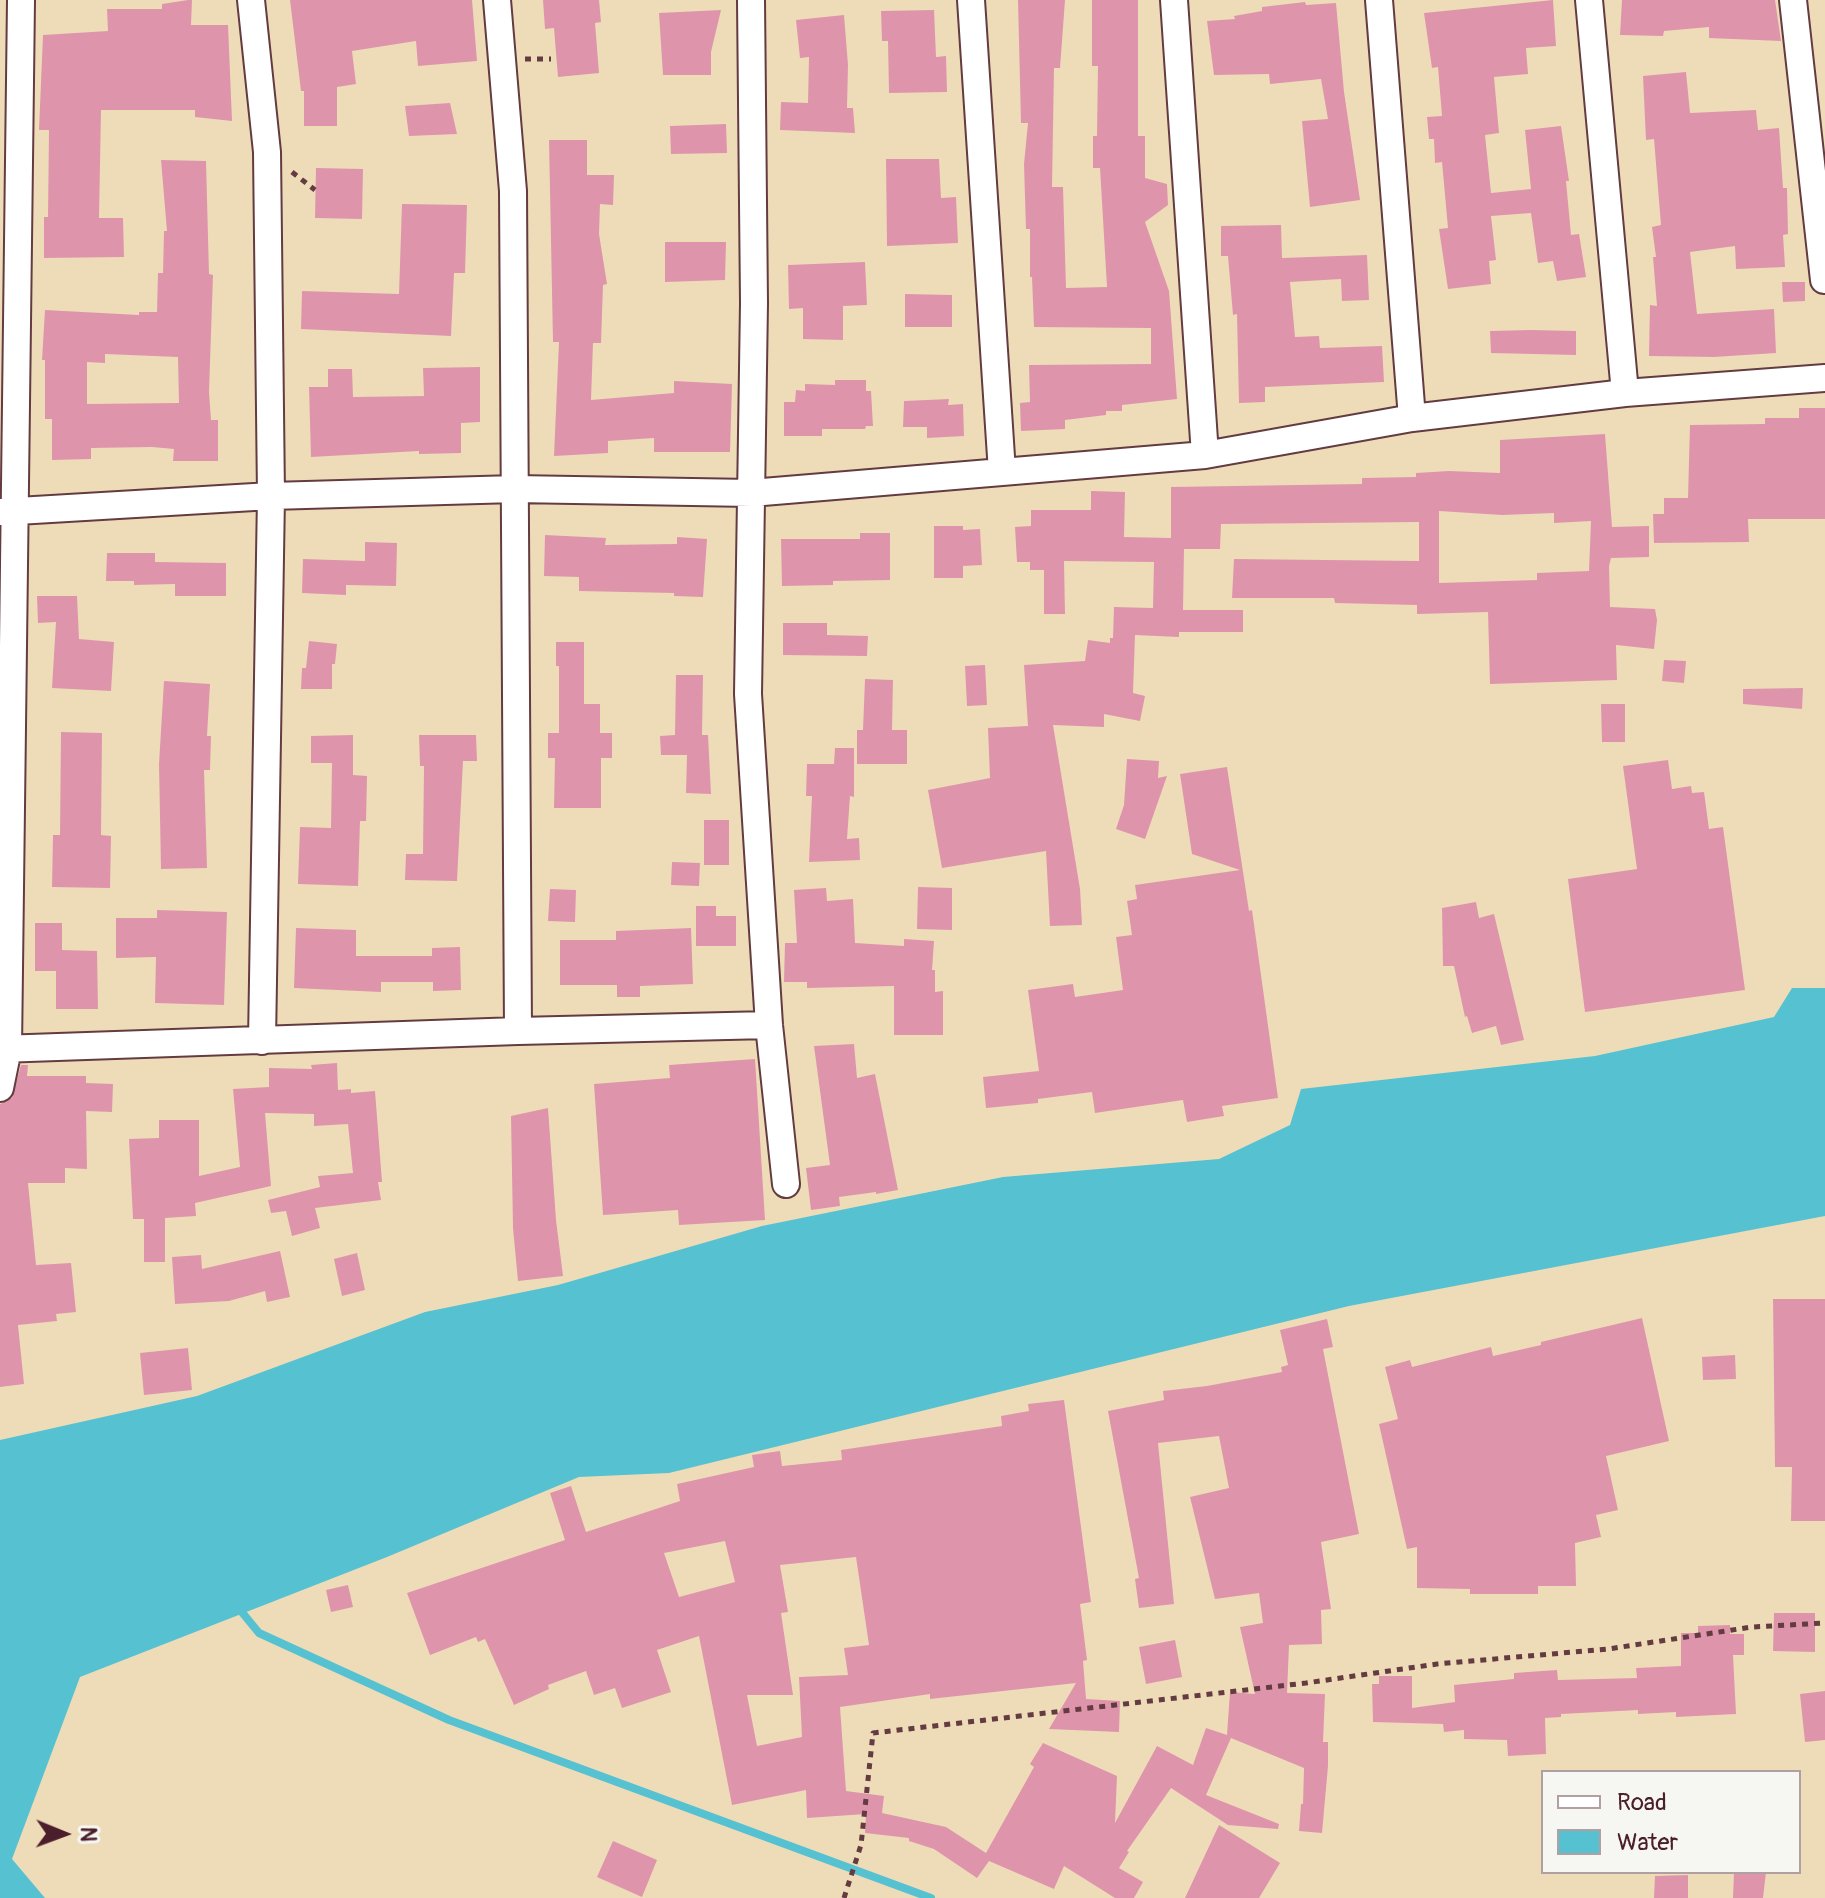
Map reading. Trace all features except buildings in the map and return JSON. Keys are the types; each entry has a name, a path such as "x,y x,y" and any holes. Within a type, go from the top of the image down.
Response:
{"street":[{"path":"0,1088 4,1049 8,512 21,0"},
{"path":"251,0 267,152 271,496 262,1041"},
{"path":"497,0 513,191 518,1031"},
{"path":"751,0 754,303 748,694 769,1025 786,1184"},
{"path":"971,0 1002,472"},
{"path":"1174,0 1205,455"},
{"path":"1379,0 1412,418"},
{"path":"1589,0 1625,393"},
{"path":"1793,0 1824,280"},
{"path":"8,512 271,496 515,489 751,493 1205,455 1412,418 1625,393 1825,378"},
{"path":"4,1049 769,1025"}],"path":[{"path":"844,1898 861,1845 873,1733 1306,1683 1437,1664 1608,1649 1752,1627 1825,1623"}],"water":[{"path":"1792,988 1825,988 1825,1216 1349,1306 669,1473 579,1477 387,1557 80,1677 12,1859 45,1898 0,1898 0,1440 197,1396 425,1312 558,1285 762,1226 1003,1177 1219,1159 1290,1125 1301,1089 1595,1056 1774,1017"}],"waterway":[{"path":"236,1605 259,1633 449,1720 931,1898"}]}
